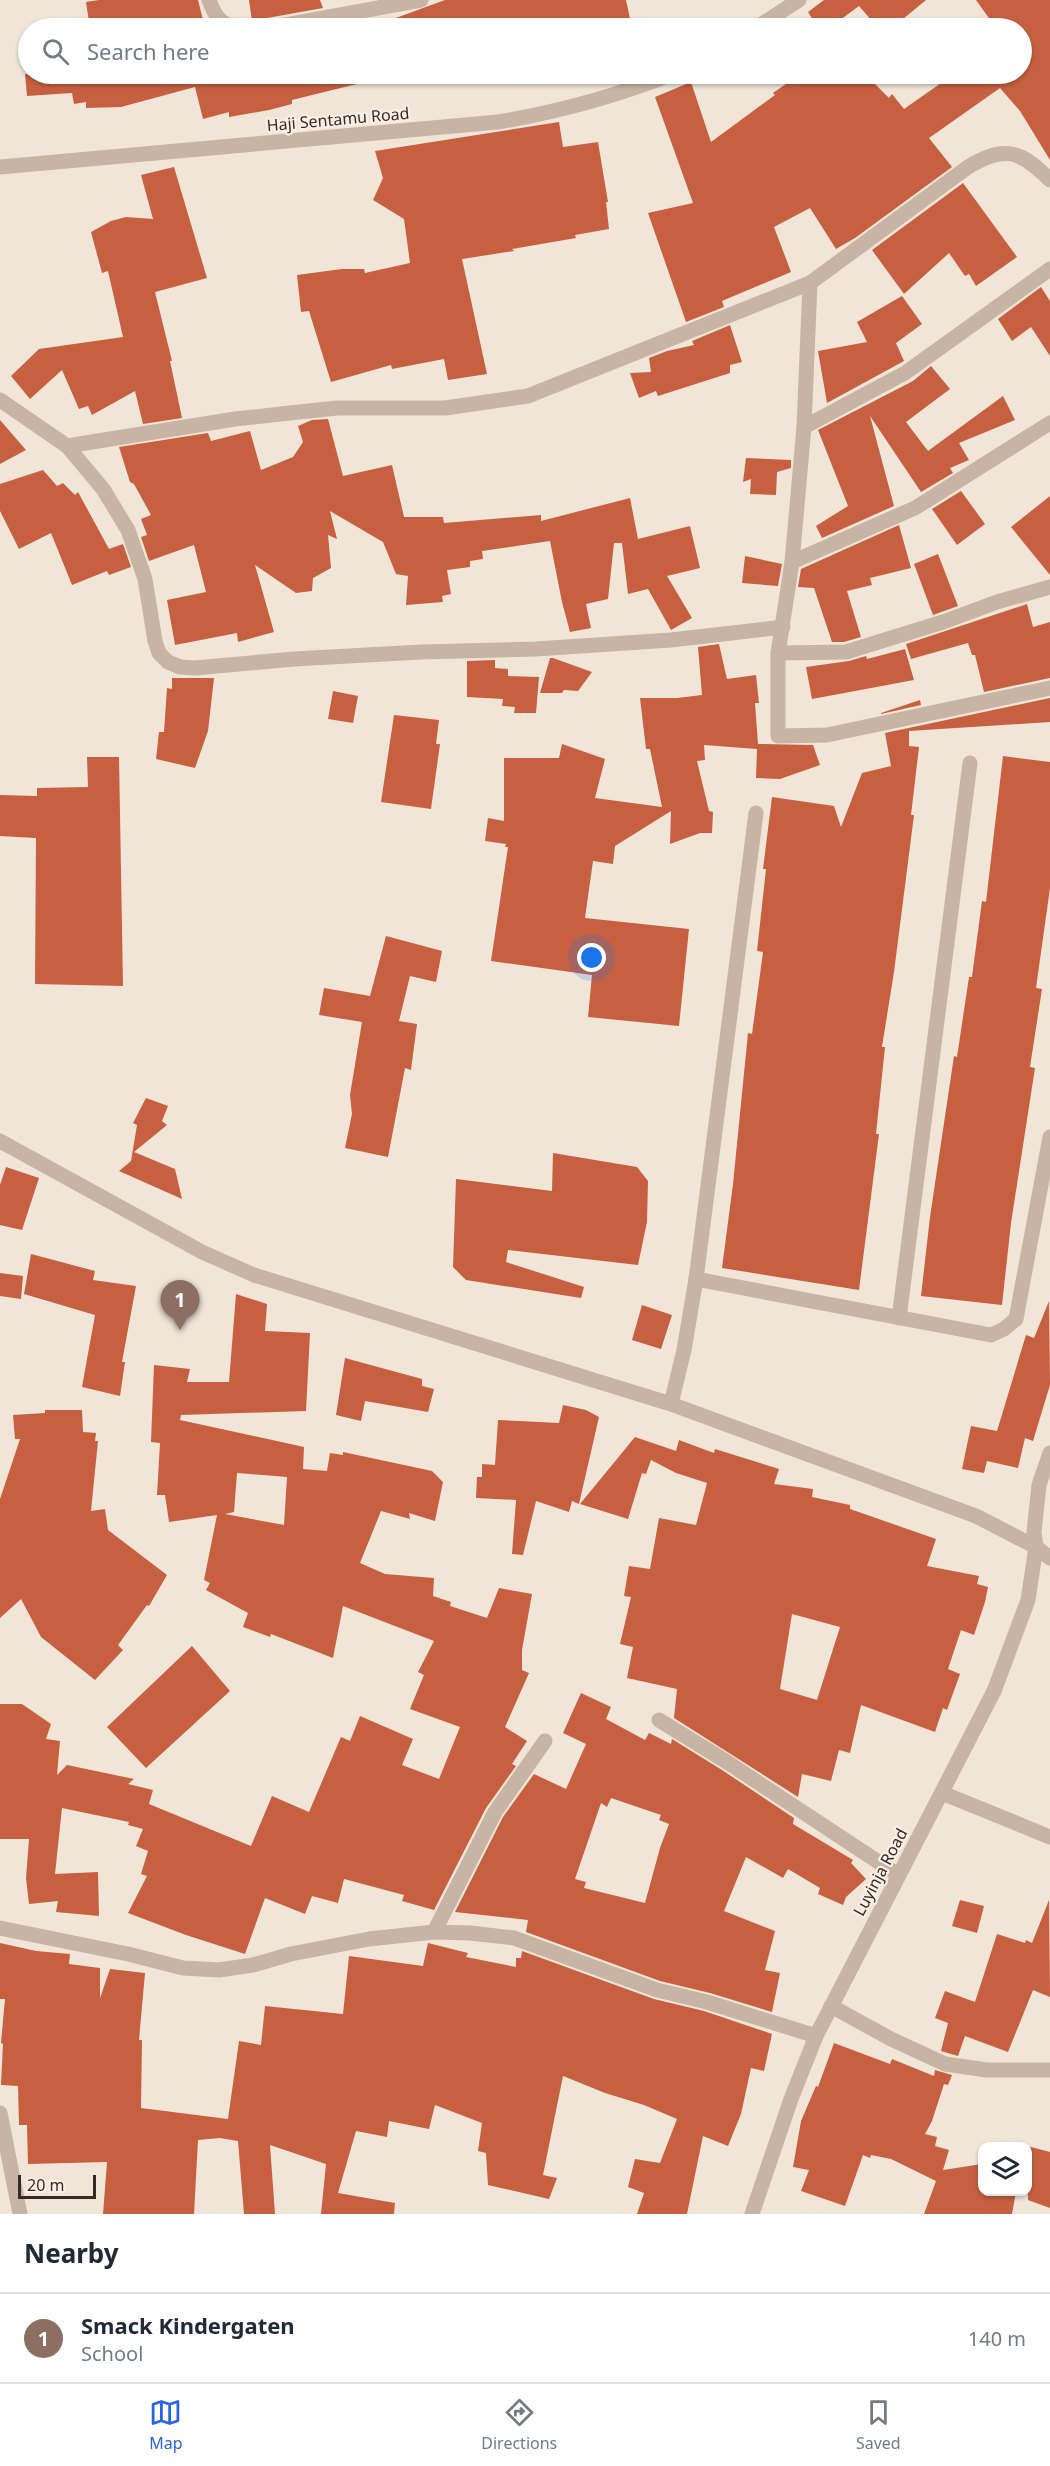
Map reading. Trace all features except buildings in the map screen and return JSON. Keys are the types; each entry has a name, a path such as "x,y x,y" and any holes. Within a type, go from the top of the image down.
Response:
{"street":[{"path":"209,0 213,14 217,18"},
{"path":"324,18 422,0"},
{"path":"771,18 799,0"},
{"name":"Haji Sentamu Road","path":"0,167 498,122 556,112 644,84"},
{"path":"67,446 235,419 299,412 337,408 445,408 528,396 810,283 968,167 988,155 1003,152 1022,158 1033,164 1050,180"},
{"path":"804,427 905,373 1050,269"},
{"path":"810,283 804,427 792,562 778,653 778,736 827,735 1050,688"},
{"path":"0,400 67,446 103,489 128,530 145,579 159,653 168,662 180,667 195,668 421,652 559,648 671,640 783,627"},
{"path":"792,562 915,508 1050,423"},
{"path":"778,653 846,652 1050,587"},
{"path":"899,1318 970,763"},
{"path":"671,1404 684,1350 696,1279 756,813"},
{"path":"696,1279 991,1335 1004,1329 1016,1319 1050,1137"},
{"path":"0,1141 202,1252 254,1275 671,1404 976,1515 1036,1547 1050,1558"},
{"name":"Luyinja Road","path":"753,2214 791,2099 816,2036 994,1691 1028,1600 1036,1547 1034,1532 1039,1485 1050,1453"},
{"path":"659,1720 898,1875"},
{"path":"434,1932 495,1812 545,1741"},
{"path":"942,1793 1050,1837"},
{"path":"0,1928 128,1954 183,1968 219,1970 253,1965 291,1954 369,1939 434,1932 514,1938 657,1990 707,2002 816,2036"},
{"path":"831,2006 891,2039 945,2064 987,2070 1050,2070"},
{"path":"0,2117 20,2214"}],"place":[{"name":"Smack Kindergaten","path":"180,1330"}]}
